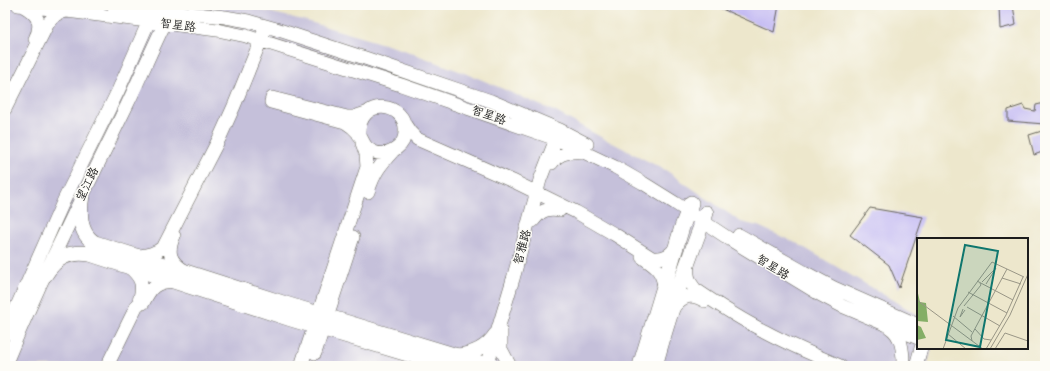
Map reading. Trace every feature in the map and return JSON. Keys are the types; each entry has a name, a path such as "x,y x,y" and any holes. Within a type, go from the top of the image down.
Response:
{"main road":[{"name":"智星路","path":"18,5 66,11 153,12 172,8 225,17 269,27 491,101 560,135 621,160 704,217 834,288 915,330"},
{"name":"智星路","path":"113,5 153,12 164,23 232,33 263,41 560,135 588,154 615,167 675,203 689,207"},
{"path":"5,97 39,31 36,16 29,9 22,6"},
{"name":"望江路","path":"5,365 82,195 142,74 172,8"},
{"path":"5,108 48,23 56,14 66,11"},
{"name":"望江路","path":"5,333 64,200 118,91 153,12"},
{"path":"45,275 54,262 60,258 76,254 90,254 133,261 153,253 164,246 220,137 269,27"},
{"path":"179,276 179,267 170,253 171,242 183,215 227,132 263,41"},
{"path":"588,154 580,152 560,155 555,158 548,169 541,176 531,182 514,184 431,149 420,146 413,145 382,154 374,152 368,148 355,129 345,122 271,102 272,98 347,117 354,117 380,107 388,108 395,111 400,116 410,132 417,139 514,184 607,230 652,258 667,256 674,250 680,236 682,215 675,203"},
{"path":"310,358 367,167 366,154 359,127 361,120 366,113"},
{"path":"291,312 318,299 331,288 373,176 384,160 401,144 405,130 404,122"},
{"name":"智雅路","path":"489,366 538,196 560,135"},
{"path":"548,169 548,187 551,195 560,207 618,241 653,264 661,273 664,286"},
{"path":"514,184 527,201 532,220"},
{"path":"82,195 81,221 83,230 90,240 133,261 291,312 452,360 489,366"},
{"path":"532,220 540,212 560,207"},
{"path":"644,365 664,286 689,207"},
{"name":"智星路","path":"704,217 727,238 821,295 842,306 884,324 915,330"},
{"path":"644,365 660,347 704,217"},
{"path":"695,244 703,237 709,235 715,234 727,238"},
{"path":"107,366 141,293 142,285 133,261"},
{"path":"688,264 688,278 691,285 695,289 740,318 820,363"},
{"path":"112,366 151,288 179,276"},
{"path":"331,288 338,309 354,331"},
{"path":"673,308 677,303 686,297 691,296 700,298 765,337 820,363 840,366"},
{"path":"291,312 303,330 310,358"},
{"path":"884,324 893,330 898,336 903,351 903,365"},
{"path":"452,360 479,349 499,330"},
{"path":"499,330 501,349 510,366"},
{"path":"903,365 915,330"},
{"path":"301,366 322,344 328,340 354,331"},
{"path":"916,366 921,349"}],"shaded area":[{"path":"5,5 237,5 303,20 404,50 480,79 556,112 667,171 741,222 758,226 798,244 917,314 917,349 932,349 927,366 5,366"}],"building":[{"path":"713,5 779,5 774,32"},
{"path":"999,5 1013,5 1016,25 1000,29"},
{"path":"1045,103 1044,124 1008,121 1008,110 1023,105 1025,109 1035,111 1036,105"},
{"path":"1045,130 1045,151 1034,155 1029,135"},
{"path":"870,208 923,217 899,288 889,265 850,235"}]}
